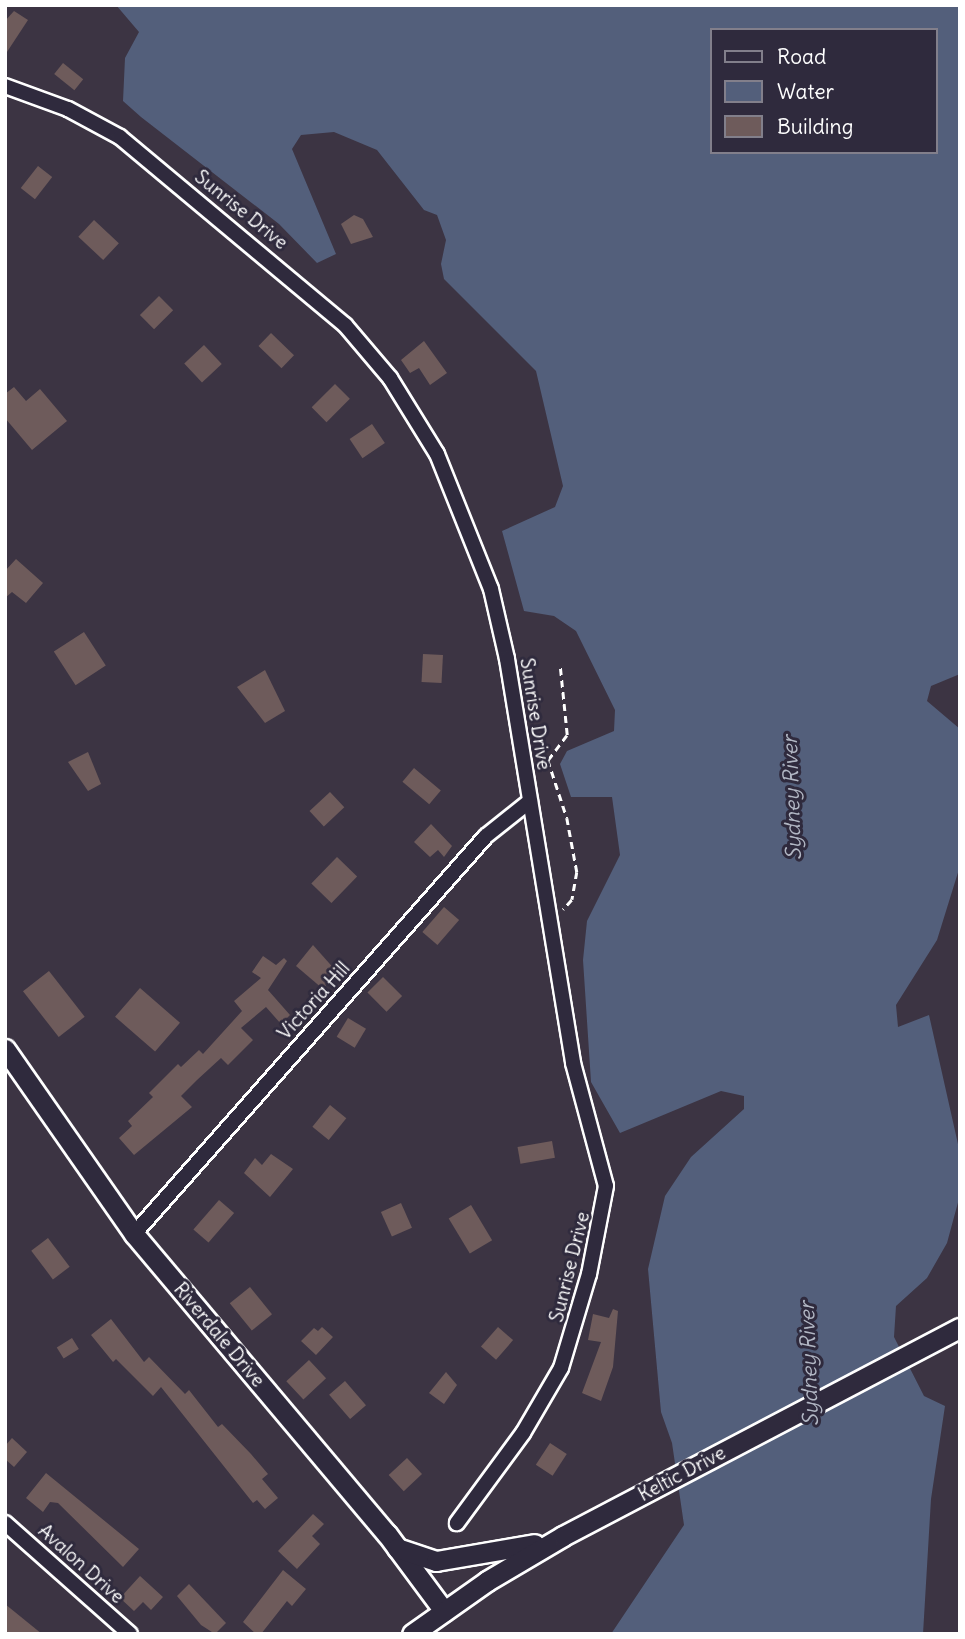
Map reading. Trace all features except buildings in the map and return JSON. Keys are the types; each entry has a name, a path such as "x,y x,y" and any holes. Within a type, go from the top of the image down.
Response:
{"main road":[{"name":"Riverdale Drive","path":"5,1049 134,1234 397,1547 444,1611"},
{"name":"Keltic Drive","path":"412,1634 563,1536 960,1328"},
{"path":"397,1547 436,1561 511,1550 563,1536"}],"street":[{"name":"Sunrise Drive","path":"5,86 68,108 138,150 334,314 390,378 443,467 491,589 581,1103 605,1171 605,1206 561,1368 523,1433 457,1524"},
{"name":"Victoria Hill","path":"134,1234 486,836 530,802"},
{"name":"Avalon Drive","path":"5,1523 130,1634"}],"path":[{"path":"550,925 572,900 577,872 567,818 548,760 567,735 560,666"}],"water":[{"name":"Sydney River","path":"116,5 960,5 960,674 931,686 927,701 960,729 960,866 937,940 896,1005 898,1027 929,1015 960,1153 960,1195 947,1243 927,1278 896,1306 894,1337 924,1396 945,1406 931,1499 923,1634 611,1634 684,1525 672,1443 661,1412 648,1269 665,1196 691,1157 744,1109 744,1096 721,1091 620,1133 591,1082 583,960 587,921 620,855 612,797 571,797 560,764 567,751 614,731 615,710 576,631 554,616 524,611 502,531 555,507 563,486 536,371 444,279 441,264 446,240 437,215 424,210 377,150 334,132 301,135 292,149 336,254 317,263 279,224 123,101 125,58 139,32"}]}
